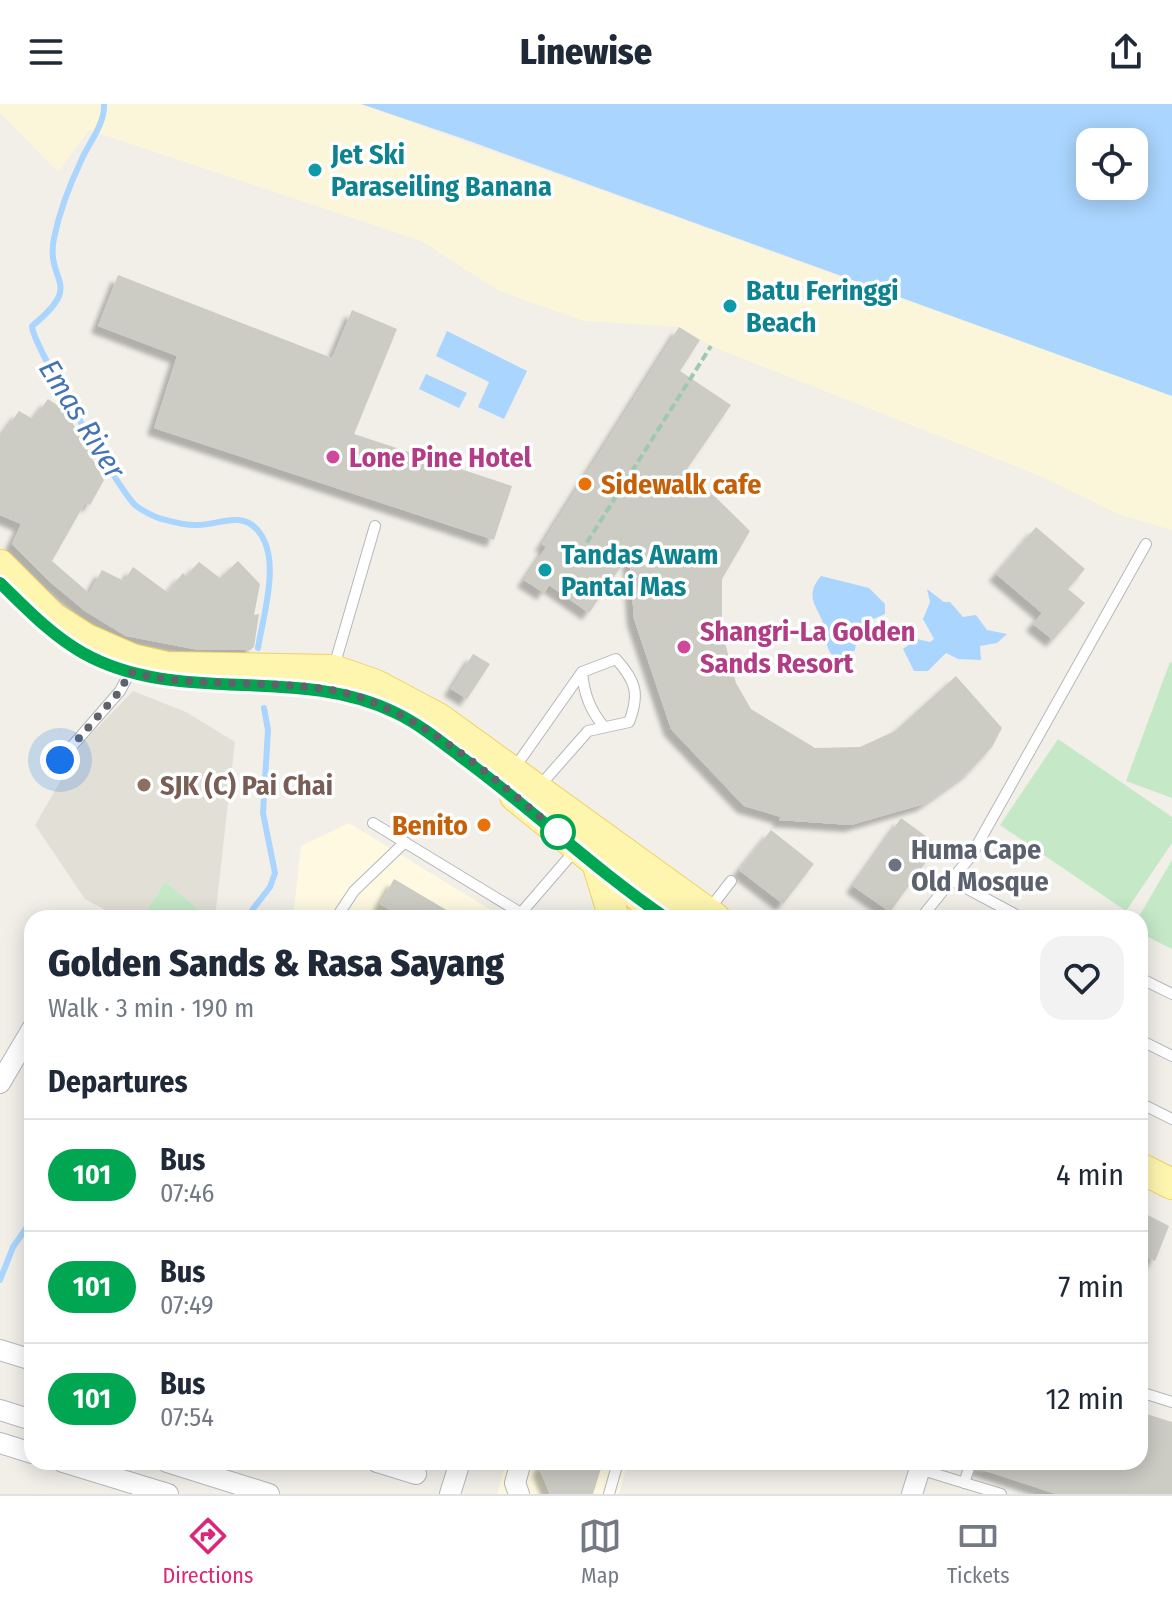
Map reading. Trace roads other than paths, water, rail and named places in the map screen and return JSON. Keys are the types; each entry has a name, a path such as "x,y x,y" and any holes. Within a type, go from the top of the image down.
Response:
{"main road":[{"path":"0,565 52,617 131,666"},
{"path":"0,583 48,628 83,653 167,679 332,680 376,685 438,718 677,910"},
{"path":"520,785 587,857 677,910"},
{"path":"587,857 610,910"},
{"path":"1148,1159 1172,1171"},
{"path":"1148,1172 1172,1184"}],"street":[{"path":"0,1083 24,1042"},
{"path":"0,1350 24,1358"},
{"path":"0,1410 24,1418"},
{"path":"0,1443 24,1450"},
{"path":"89,1470 168,1494"},
{"path":"192,1470 269,1494"},
{"path":"403,1470 416,1474"},
{"path":"450,1494 458,1470"},
{"path":"519,1470 515,1483 519,1494"},
{"path":"912,1494 919,1470"}],"lane":[{"path":"332,680 375,526"},
{"path":"928,910 971,856 1146,544"},
{"path":"616,659 634,679 637,701 629,722 588,731 520,785 582,672 616,659"},
{"path":"60,760 120,691 131,666"},
{"path":"582,672 592,713 604,727"},
{"path":"373,823 517,910"},
{"path":"342,910 405,842"},
{"path":"530,910 587,857"},
{"path":"677,910 731,881"},
{"path":"953,881 1007,910"},
{"path":"1148,982 1172,994"},
{"path":"1148,1044 1172,1056"},
{"path":"1148,1107 1172,1119"},
{"path":"1148,1394 1172,1402"},
{"path":"609,1494 616,1470"},
{"path":"930,1470 1001,1494"},
{"path":"964,1483 968,1470"}],"water":[{"path":"361,104 1172,104 1172,396 464,139"},
{"path":"447,331 527,371 504,419 478,407 489,382 436,356"},
{"path":"426,374 467,393 459,408 419,389"},
{"path":"821,576 869,588 885,604 885,614 858,626 855,650 840,657 829,650 823,623 814,604 815,584"},
{"path":"927,589 944,602 950,602 963,617 976,615 987,630 1007,634 997,643 980,646 981,660 958,659 946,653 928,671 914,671 903,649 917,639 930,642 934,639 923,619 930,602"}],"waterway":[{"name":"Emas River","path":"104,104 99,126 73,179 56,229 53,253 60,291 57,300 32,326 77,416 135,505 155,517 185,524 205,525 240,520 252,525 262,536 270,566 258,648"},
{"name":"Emas River","path":"252,910 270,887 275,873 263,813 268,730 264,708"},
{"name":"Emas River","path":"0,1280 13,1247 24,1231"}],"place":[{"name":"Jet Ski Paraseiling Banana","path":"315,170"},
{"name":"Batu Feringgi Beach","path":"730,306"},
{"name":"Lone Pine Hotel","path":"333,457"},
{"name":"Sidewalk cafe","path":"585,484"},
{"name":"Tandas Awam Pantai Mas","path":"545,570"},
{"name":"Shangri-La Golden Sands Resort","path":"684,647"},
{"name":"SJK (C) Pai Chai","path":"144,785"},
{"name":"Benito","path":"484,825"},
{"name":"Huma Cape Old Mosque","path":"895,865"}]}
